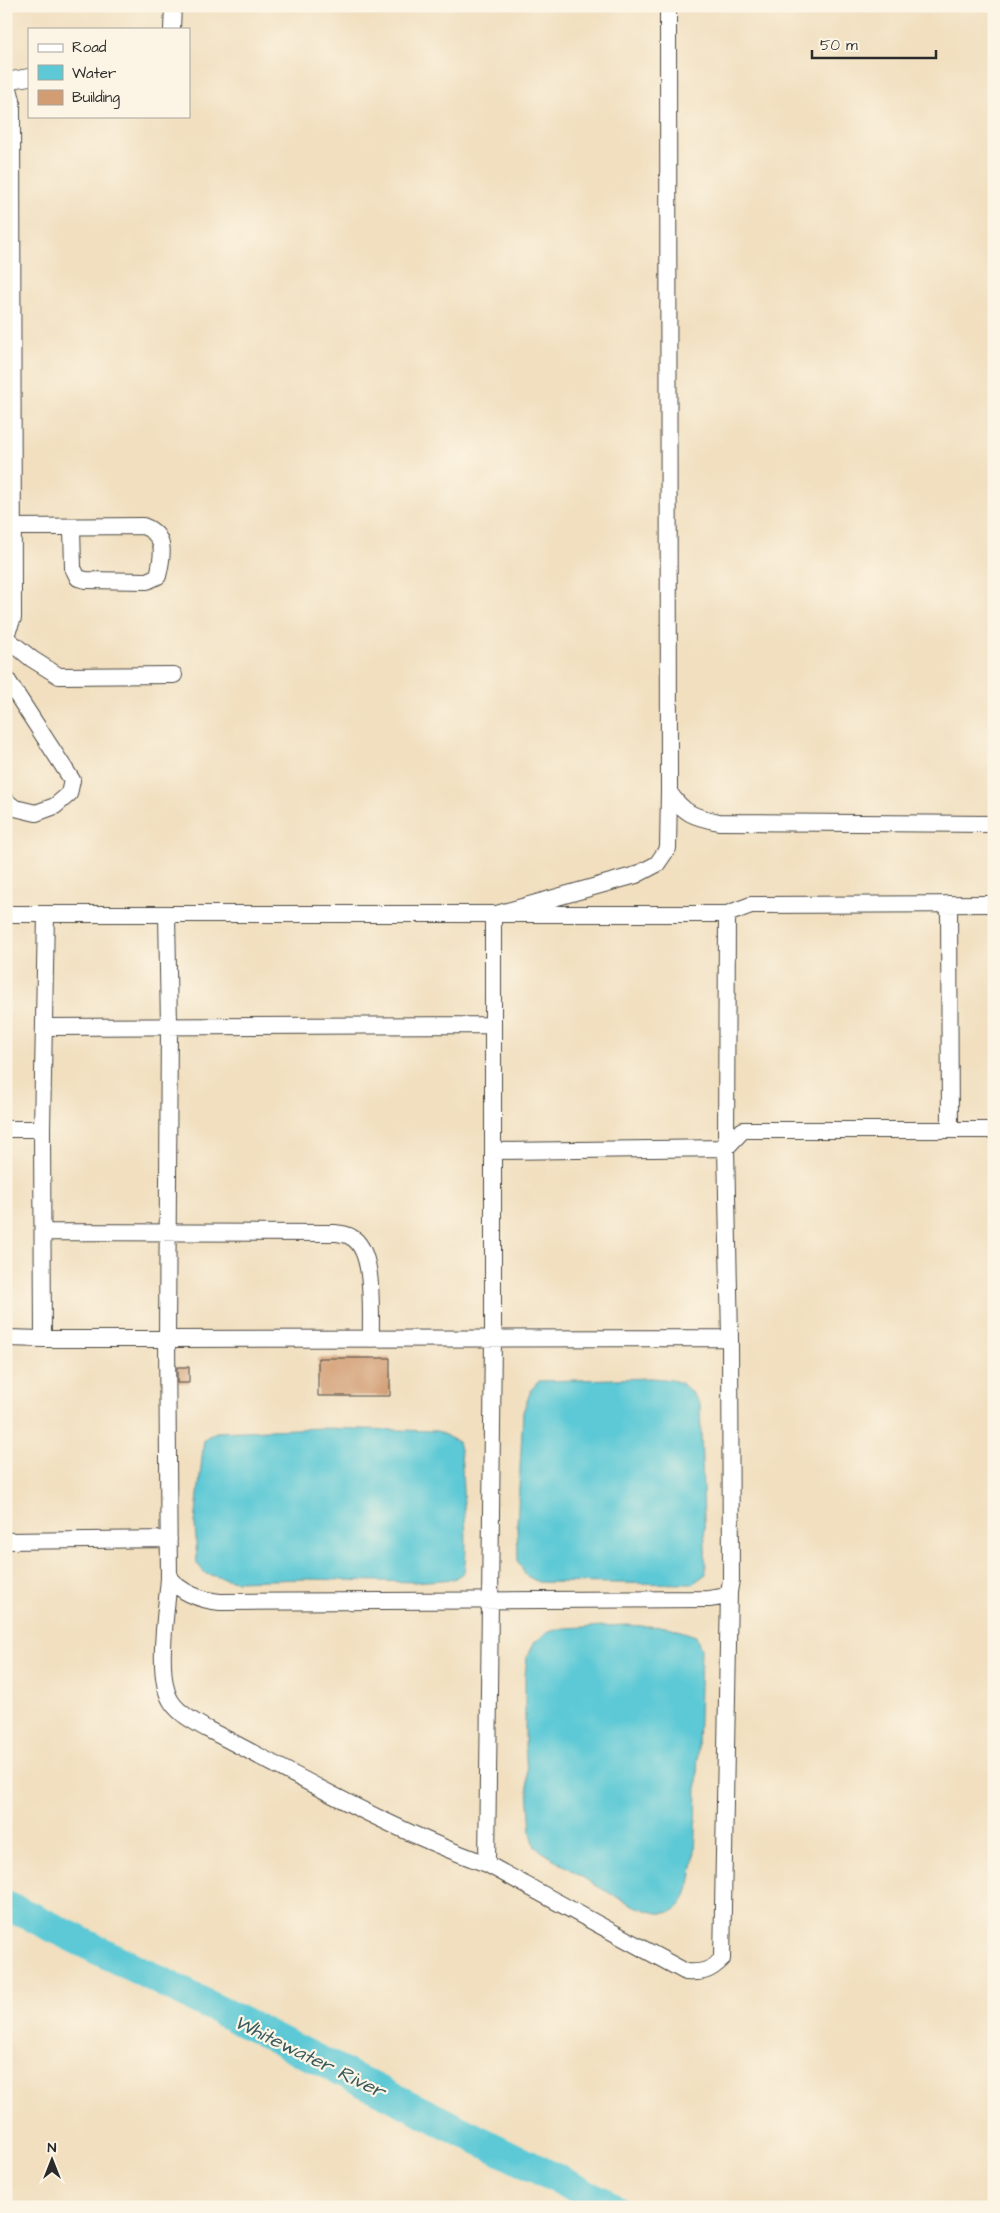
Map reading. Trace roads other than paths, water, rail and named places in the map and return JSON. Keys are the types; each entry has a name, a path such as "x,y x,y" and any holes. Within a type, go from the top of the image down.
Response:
{"street":[{"path":"172,28 173,6"},
{"path":"493,915 636,875 657,864 668,848 668,6"},
{"path":"28,77 7,81 12,100 9,176 10,507 13,527 13,618 6,637 32,659 59,676 174,675"},
{"path":"13,527 143,526 154,530 161,538 162,562 158,576 147,581 86,580 78,578 73,568 72,527"},
{"path":"6,678 72,780 69,794 55,806 36,813 15,808 6,801"},
{"path":"669,792 678,805 693,817 719,822 994,824"},
{"path":"949,904 950,1130"},
{"path":"6,914 727,914 751,905 994,904"},
{"path":"43,1339 42,1128 46,914"},
{"path":"167,914 169,1025 166,1339 169,1578 162,1665 166,1691 172,1703 182,1713 206,1729 378,1817 457,1853 487,1864 686,1972 699,1972 712,1968 722,1959 729,1592 732,1580 726,1148 727,914"},
{"path":"487,1864 493,1338 493,915"},
{"path":"44,1027 492,1025"},
{"path":"6,1128 42,1128"},
{"path":"493,1151 726,1148 743,1130 994,1130"},
{"path":"43,1232 336,1233 351,1236 359,1243 366,1255 369,1275 371,1339"},
{"path":"6,1338 730,1338"},
{"path":"6,1541 169,1539"},
{"path":"169,1578 175,1585 201,1600 220,1602 709,1599 722,1597 729,1592"}],"water":[{"path":"651,1378 680,1383 689,1390 700,1404 706,1574 692,1584 538,1582 525,1575 518,1561 517,1525 523,1412 531,1390 539,1381"},
{"path":"322,1428 437,1431 458,1442 462,1460 466,1532 464,1572 454,1579 414,1582 307,1579 235,1581 206,1574 197,1564 195,1523 204,1439 216,1432"},
{"path":"625,1625 669,1627 696,1636 701,1649 696,1827 692,1873 682,1904 672,1911 665,1913 653,1912 637,1907 600,1888 535,1847 531,1833 525,1745 525,1676 527,1657 535,1642 548,1632 564,1628"}],"waterway":[{"name":"Whitewater River","path":"6,1906 34,1918 613,2207"}]}
